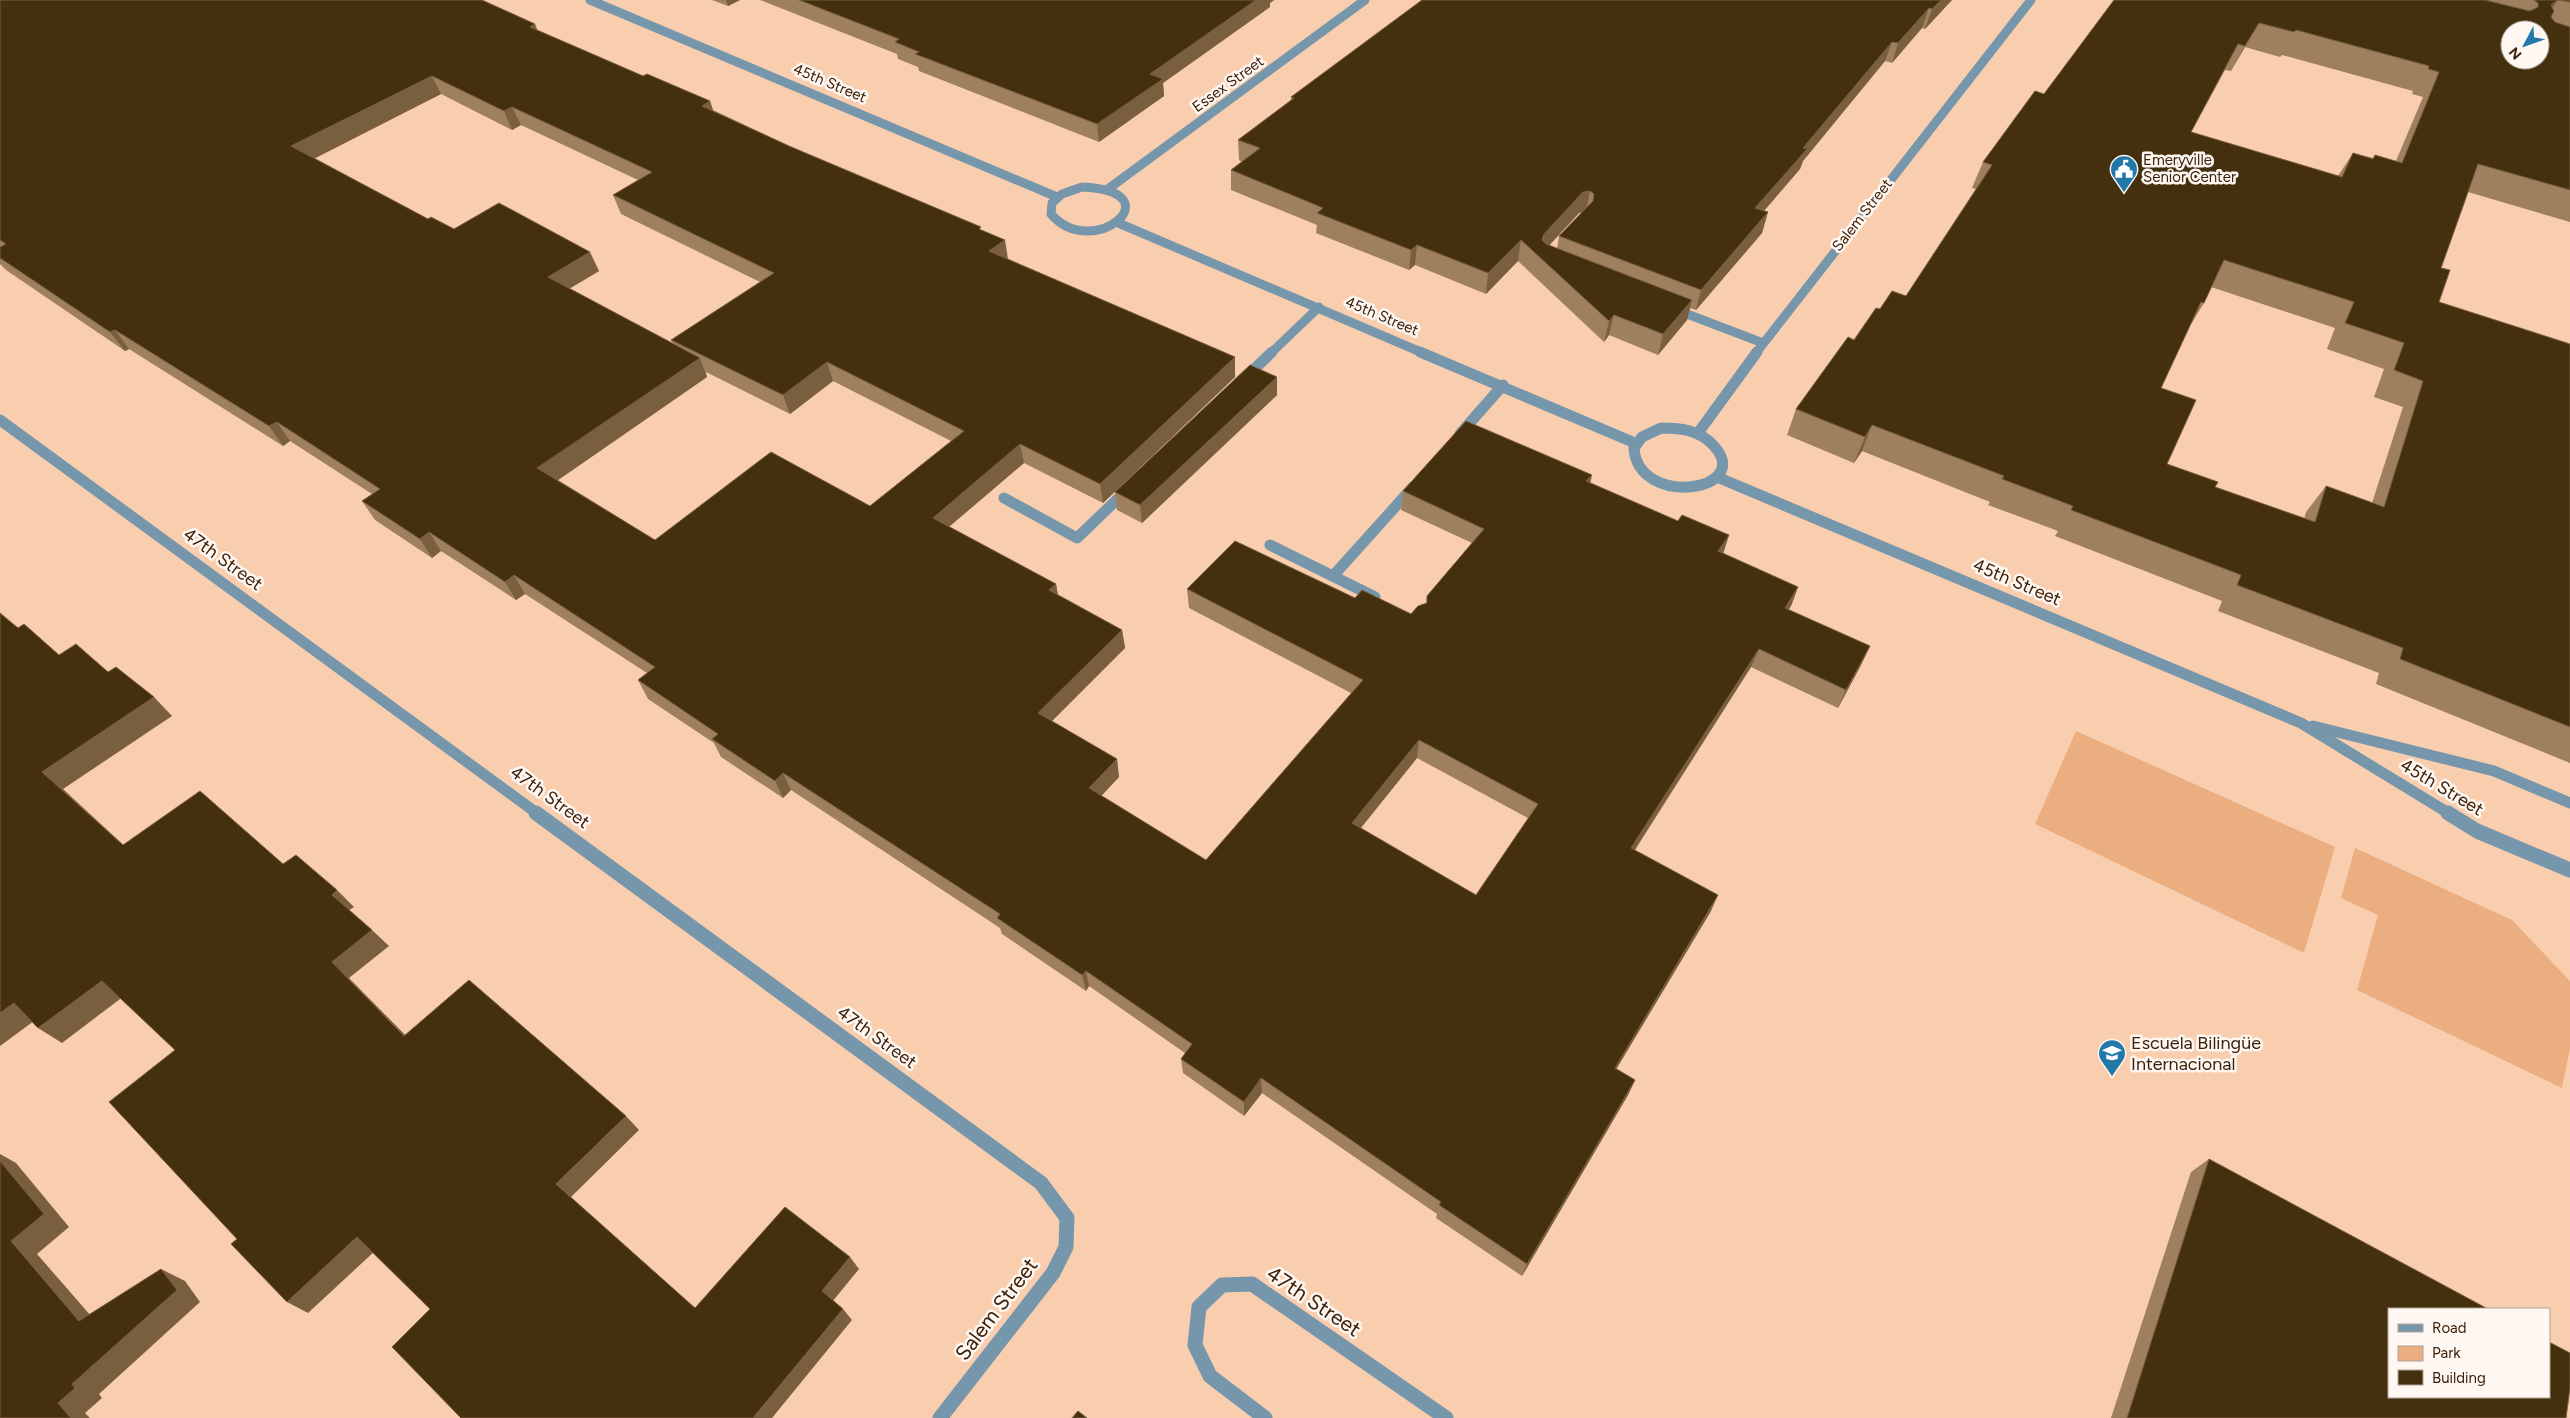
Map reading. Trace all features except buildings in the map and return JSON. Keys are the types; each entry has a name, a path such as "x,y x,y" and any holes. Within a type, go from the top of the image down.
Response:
{"street":[{"name":"45th Street","path":"590,0 1057,197"},
{"name":"Essex Street","path":"1108,189 1365,0"},
{"name":"Salem Street","path":"1698,433 1763,343 2031,0"},
{"path":"1082,187 1108,189 1120,195 1125,202 1126,209 1123,216 1116,222 1088,230 1068,228 1054,220 1050,209 1057,197 1082,187"},
{"name":"45th Street","path":"1116,222 1504,385 1635,443"},
{"path":"1663,305 1763,343"},
{"path":"1234,388 1319,307"},
{"path":"1451,444 1504,385"},
{"name":"47th Street","path":"0,420 1009,1158 1041,1183 1067,1218"},
{"path":"1661,428 1686,429 1698,433 1719,449 1723,459 1723,469 1718,478 1700,487 1676,488 1653,481 1637,467 1633,450 1635,443 1641,436 1661,428"},
{"name":"45th Street","path":"1718,478 2301,723 2477,831 2570,870"},
{"path":"1333,576 1418,481"},
{"path":"1004,498 1077,538 1134,483"},
{"path":"1270,544 1384,601"},
{"name":"45th Street","path":"2301,723 2494,771 2570,803"},
{"name":"Salem Street","path":"940,1418 1053,1273 1066,1247 1067,1218"},
{"name":"47th Street","path":"1265,1418 1210,1376 1195,1345 1199,1307 1222,1285 1252,1284 1446,1418"}],"green space":[{"path":"2076,731 2335,847 2304,953 2035,824"},
{"path":"2355,848 2512,920 2570,981 2570,1048 2562,1088 2357,990 2378,915 2341,898"}],"place":[{"name":"Emeryville Senior Center","path":"2124,193"},
{"name":"Escuela Bilingüe Internacional","path":"2112,1077"}]}
